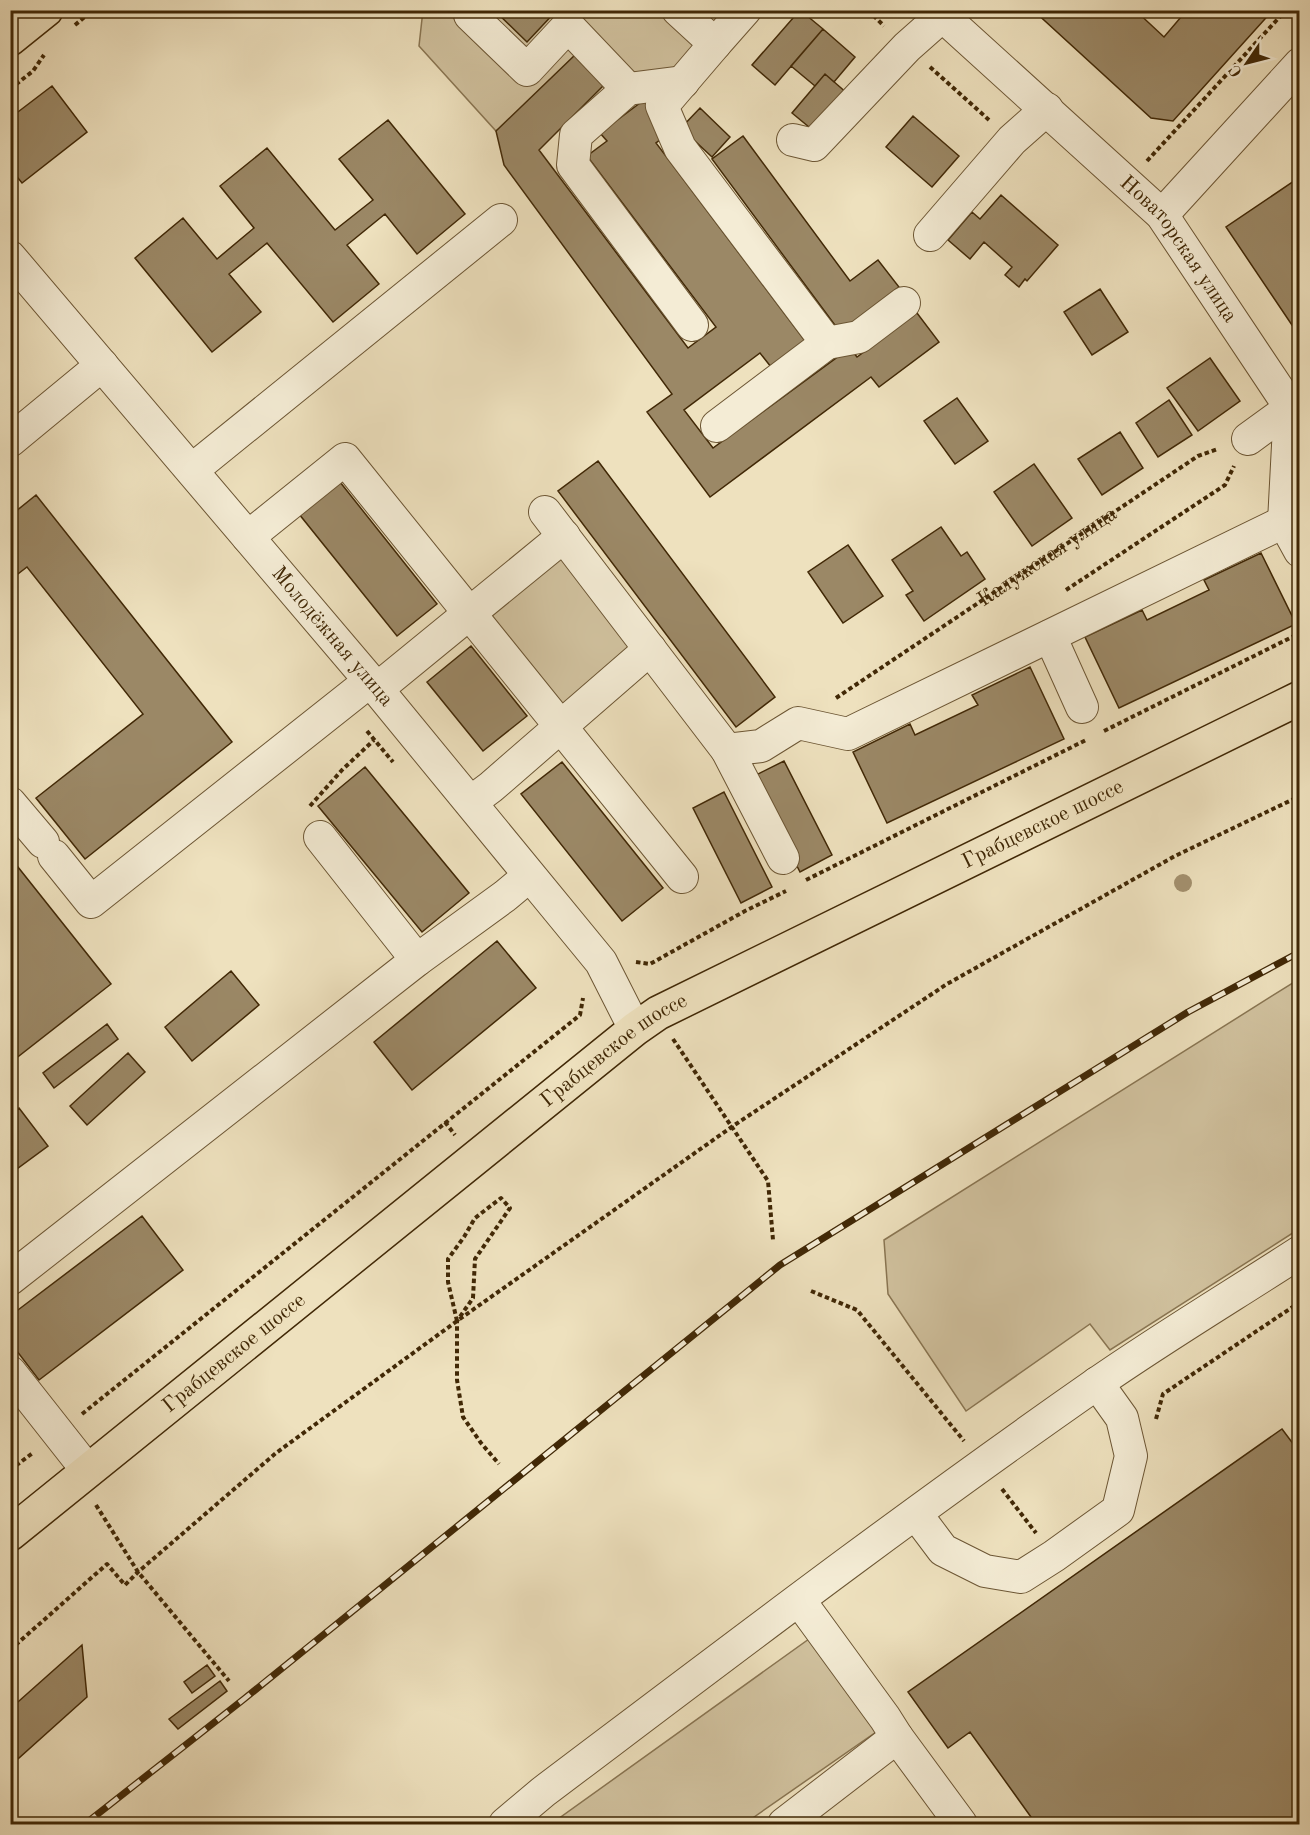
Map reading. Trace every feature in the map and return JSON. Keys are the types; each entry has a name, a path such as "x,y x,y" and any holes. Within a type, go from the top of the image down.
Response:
{"main road":[{"path":"10,39 46,10"},
{"name":"Грабцевское шоссе","path":"10,1534 646,1021 1299,698"}],"street":[{"path":"678,10 715,44"},
{"path":"745,10 662,106 680,148 827,343"},
{"path":"793,140 814,145 939,13"},
{"name":"Новаторская улица","path":"939,13 1162,215 1294,404"},
{"path":"470,15 527,70 568,26 628,89"},
{"path":"1162,215 1299,64"},
{"path":"683,81 628,89 576,135 573,165 692,325"},
{"path":"930,235 1012,140 1047,110"},
{"path":"192,470 501,220"},
{"name":"Молодёжная улица","path":"10,257 471,802 646,1021"},
{"path":"717,426 827,343 859,337 904,303"},
{"path":"10,441 102,364"},
{"path":"1248,439 1294,404"},
{"path":"1294,404 1292,518 1299,551"},
{"path":"248,537 345,459 682,877"},
{"path":"727,750 761,746 798,723 848,734 1292,518"},
{"path":"10,803 91,902 345,701 373,685 470,614 554,524 727,750 783,858"},
{"path":"1050,636 1082,707"},
{"path":"471,802 650,649"},
{"path":"320,837 417,960"},
{"path":"10,1279 417,960 506,896 529,876"},
{"path":"505,1824 543,1792 799,1599 1097,1383 1299,1252"},
{"path":"10,1372 58,1433 82,1476"},
{"path":"916,1514 943,1550 985,1571 1021,1577 1118,1510 1131,1456 1122,1418 1097,1383"},
{"path":"799,1599 961,1824"},
{"path":"784,1824 897,1737"}],"path":[{"path":"868,10 1012,140"},
{"path":"1143,166 1286,10"},
{"name":"Калужская улица","path":"798,723 1198,456 1248,439"},
{"path":"345,701 396,766"},
{"path":"320,837 307,810 342,770 374,740"},
{"path":"10,1650 107,1564 125,1585 276,1453 457,1321 733,1126 947,984 1175,856 1299,796"},
{"path":"632,962 646,1021 681,1053 733,1126 768,1181 773,1240"},
{"path":"10,1470 580,1015 583,997 580,989"},
{"path":"445,1122 457,1138"},
{"path":"457,1321 473,1298 475,1259 510,1208 501,1198 475,1218 448,1259 448,1282 457,1321 458,1380 463,1417 499,1464"},
{"path":"811,1291 857,1310 984,1465 1054,1556"},
{"path":"1154,1428 1163,1394 1299,1302"},
{"path":"82,1476 96,1504 138,1572 229,1681"}],"shaded area":[{"path":"423,10 669,11 707,45 656,106 606,83 496,131 419,46"},
{"path":"561,553 633,646 560,707 486,614"},
{"path":"1299,979 1299,1229 1110,1350 1090,1324 966,1411 888,1294 884,1240"},
{"path":"809,1639 876,1732 744,1824 551,1824"}],"building":[{"path":"494,10 557,10 527,42"},
{"path":"800,10 823,29 775,85 752,65"},
{"path":"1033,10 1135,10 1164,37 1187,10 1273,10 1173,121 1151,118"},
{"path":"823,29 855,57 834,82 825,74 815,86 791,66"},
{"path":"577,53 606,83 539,150 688,348 716,327 587,156 607,141 600,133 644,100 669,133 656,143 806,342 771,367 760,353 684,410 713,448 850,348 857,357 917,313 939,342 879,387 871,377 710,497 647,412 672,394 504,165 496,131"},
{"path":"825,74 848,94 815,132 792,113"},
{"path":"52,86 87,132 22,183 10,168 10,118"},
{"path":"700,108 730,137 712,157 681,128"},
{"path":"913,116 959,156 932,187 886,147"},
{"path":"388,120 465,214 417,254 385,214 347,245 379,284 333,322 267,243 229,274 261,312 212,352 135,258 183,218 217,259 254,228 220,186 267,148 335,230 373,200 339,159"},
{"path":"743,136 850,281 878,260 899,287 840,332 712,159"},
{"path":"1300,177 1300,337 1226,227"},
{"path":"1001,195 1058,245 1019,287 1005,275 1012,267 984,242 970,259 948,240 972,212 980,219"},
{"path":"1100,289 1128,332 1092,355 1064,312"},
{"path":"1210,358 1240,401 1198,431 1167,388"},
{"path":"957,398 988,441 955,464 924,421"},
{"path":"1169,400 1192,435 1158,457 1136,423"},
{"path":"1120,432 1143,468 1102,495 1078,459"},
{"path":"598,461 775,697 736,727 558,491"},
{"path":"1034,464 1072,518 1032,546 994,492"},
{"path":"336,477 437,604 397,636 295,509"},
{"path":"36,495 232,742 85,859 36,798 143,714 27,567 10,580 10,516"},
{"path":"941,527 961,556 967,552 985,579 924,621 906,595 913,591 892,560"},
{"path":"848,545 883,596 843,623 808,572"},
{"path":"1261,553 1296,624 1119,708 1085,637 1142,610 1147,620 1209,590 1204,580"},
{"path":"471,646 527,716 483,751 427,682"},
{"path":"1030,667 1064,739 887,823 853,752 910,724 915,735 978,705 972,695"},
{"path":"784,761 832,855 800,872 752,777"},
{"path":"562,762 663,888 622,921 521,794"},
{"path":"365,767 469,893 422,932 318,806"},
{"path":"724,792 772,887 741,903 693,808"},
{"path":"10,857 111,984 10,1063"},
{"path":"497,941 536,988 412,1090 374,1042"},
{"path":"231,971 259,1005 192,1061 165,1027"},
{"path":"107,1024 118,1039 54,1088 43,1073"},
{"path":"128,1053 145,1072 87,1125 70,1106"},
{"path":"19,1108 48,1146 10,1174 10,1115"},
{"path":"142,1216 183,1270 39,1380 10,1342 10,1316"},
{"path":"1282,1429 1300,1453 1300,1824 1036,1824 970,1732 948,1748 908,1692"},
{"path":"82,1645 87,1697 10,1766 10,1709"},
{"path":"207,1665 215,1676 192,1693 184,1682"},
{"path":"220,1681 227,1691 178,1729 169,1719"}],"railway":[{"path":"85,1824 244,1699 780,1265 1188,1012 1300,952"}]}
